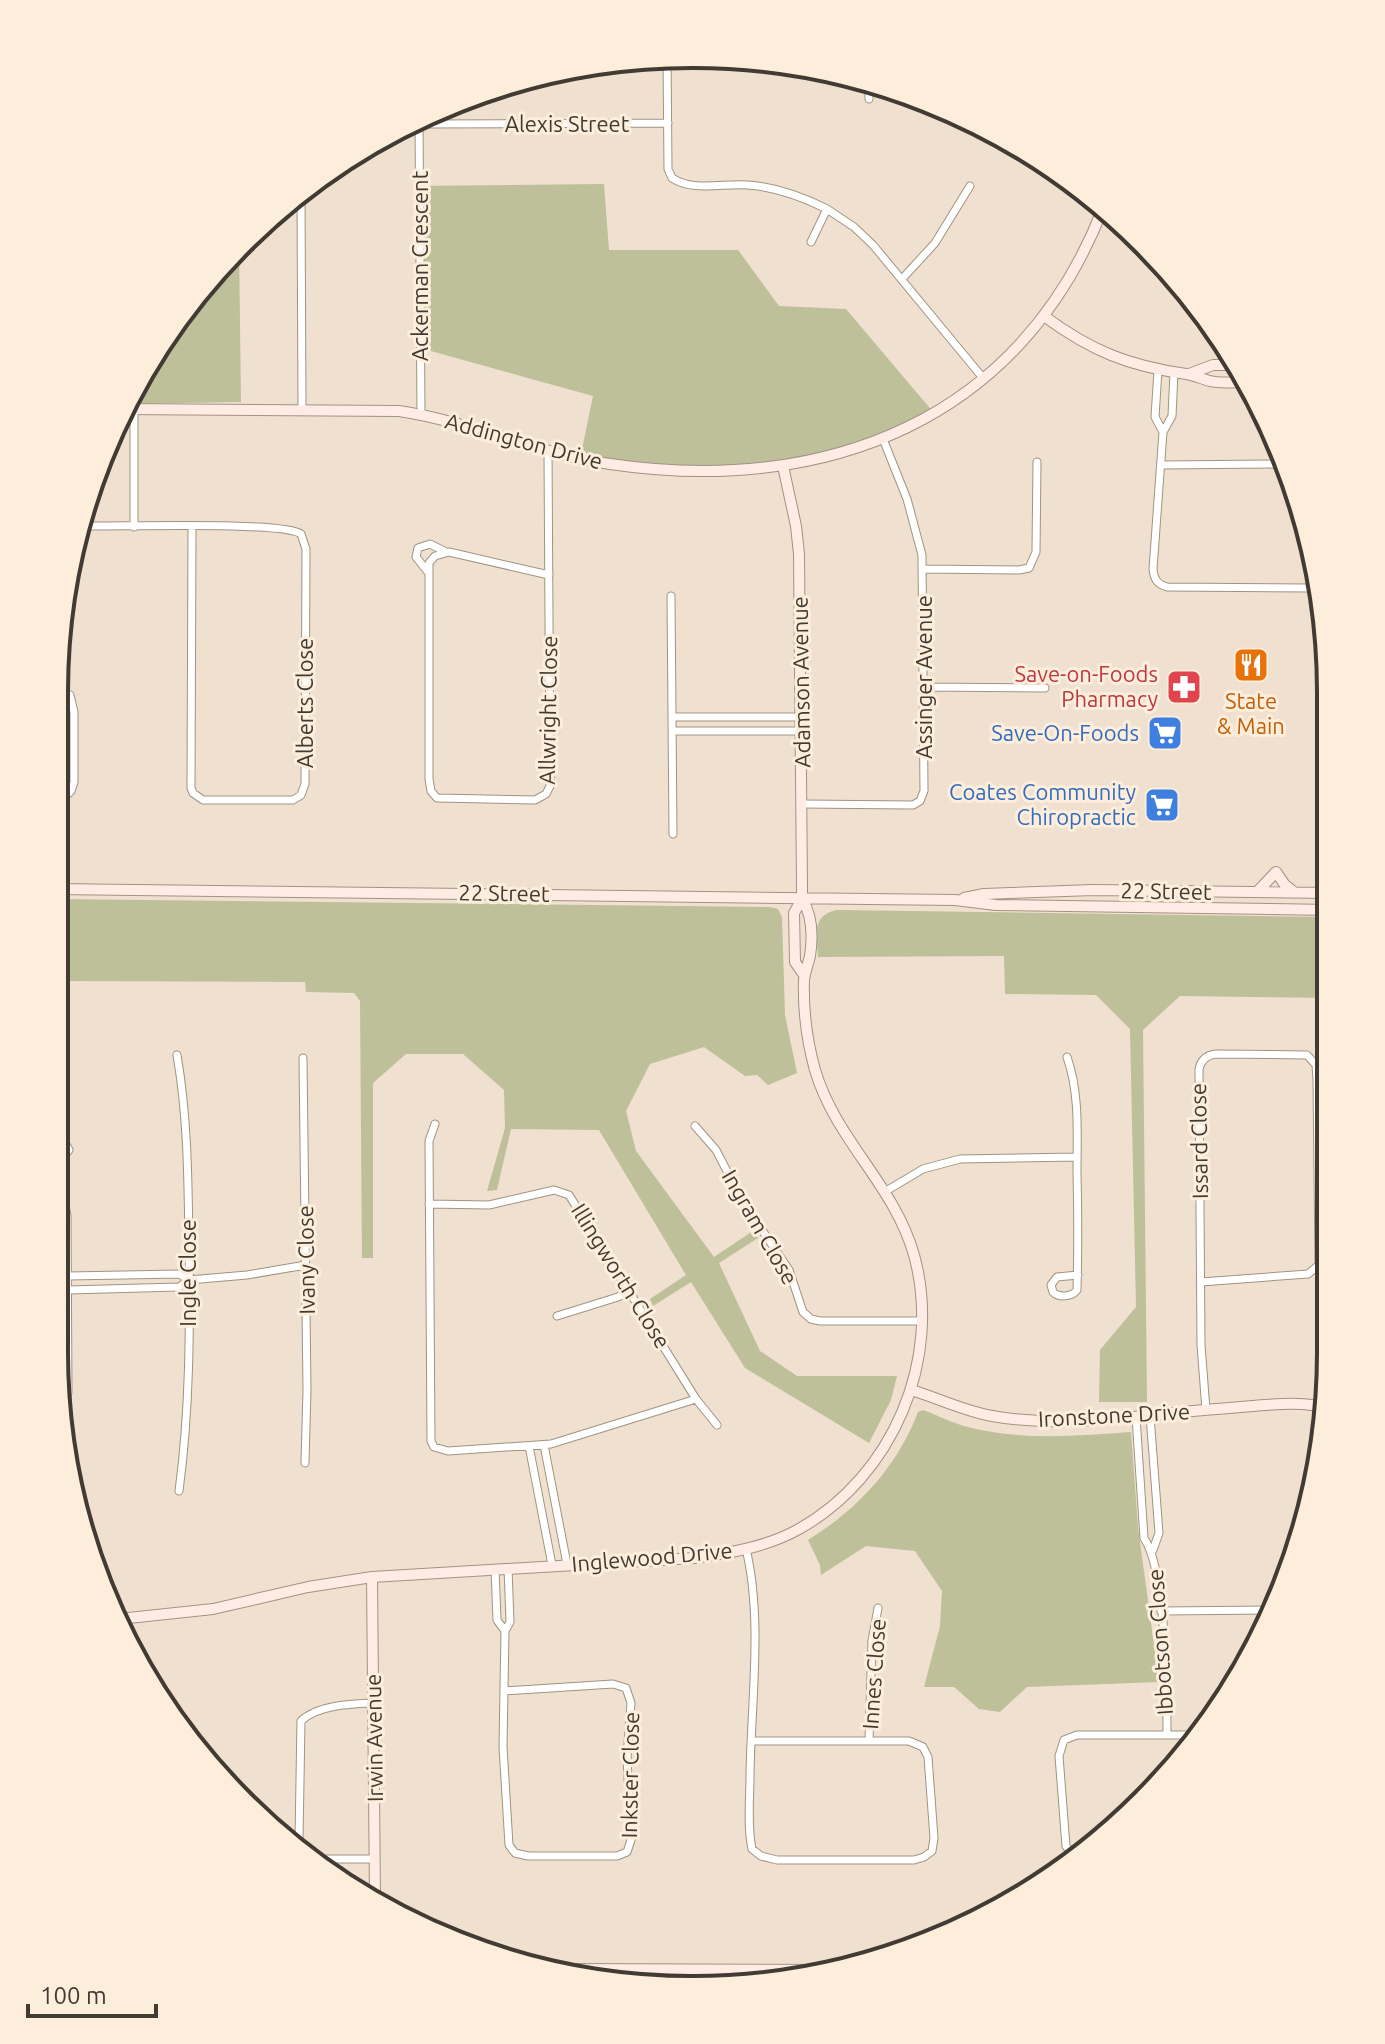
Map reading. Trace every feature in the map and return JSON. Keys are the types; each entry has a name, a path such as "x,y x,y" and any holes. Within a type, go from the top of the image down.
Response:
{"street":[{"path":"667,69 668,169 677,181 688,185 761,186 804,198 827,209 864,236 983,378"},
{"path":"869,94 869,99"},
{"name":"Alexis Street","path":"442,121 668,123"},
{"name":"Ackerman Crescent","path":"419,131 421,414"},
{"path":"902,279 935,243 970,186"},
{"path":"301,206 302,410"},
{"path":"811,242 827,209"},
{"name":"Addington Drive","path":"136,409 382,410 421,414 548,450 611,464 665,469 783,466 840,454 883,439 943,408 983,378 1011,353 1044,316 1079,263 1098,218"},
{"path":"1044,316 1071,336 1104,354 1211,382 1234,382"},
{"path":"1189,374 1213,365 1224,365"},
{"path":"1158,370 1155,417 1163,432"},
{"path":"1174,373 1172,416 1163,432 1153,569 1159,584 1180,587 1308,588"},
{"path":"134,412 134,527"},
{"name":"Assinger Avenue","path":"802,804 903,806 920,801 924,791 924,569 916,524 883,439"},
{"name":"Allwright Close","path":"548,450 549,575 549,791 535,800 447,800 434,795 429,779 428,572 416,557 418,548 430,544 446,552 549,575"},
{"path":"924,569 1029,568 1036,552 1037,462"},
{"path":"1161,465 1273,464"},
{"name":"Adamson Avenue","path":"783,466 799,554 802,899"},
{"name":"Alberts Close","path":"90,526 192,527 285,529 297,531 304,538 305,784 304,792 293,800 203,800 191,788 192,527"},
{"path":"428,572 432,558 446,552"},
{"path":"671,596 673,834"},
{"path":"923,687 1045,688"},
{"path":"68,693 72,699 74,726 73,787 68,793"},
{"path":"672,717 801,717"},
{"path":"673,731 802,731"},
{"path":"1258,892 1276,872 1294,892"},
{"name":"22 Street","path":"68,889 955,900 996,905 1317,910"},
{"name":"22 Street","path":"955,900 984,894 1093,890 1317,893"},
{"name":"Inglewood Drive","path":"128,1618 213,1609 308,1587 372,1577 694,1558 746,1549 797,1530 847,1495 876,1461 911,1390 920,1351 920,1282 914,1255 886,1191 844,1135 824,1096 808,1037 804,975 811,948 811,913 802,899 794,913 795,962 804,975"},
{"name":"Issard Close","path":"1206,1410 1202,1387 1200,1063 1216,1054 1307,1055 1316,1065 1317,1081"},
{"name":"Ingle Close","path":"177,1055 187,1122 189,1280 189,1407 179,1491"},
{"path":"1067,1057 1077,1097 1078,1275"},
{"name":"Ivany Close","path":"303,1058 305,1463"},
{"path":"435,1124 429,1141 431,1441 434,1447 448,1451 544,1445 696,1399"},
{"name":"Ingram Close","path":"695,1126 716,1150 743,1202 789,1270 807,1316 820,1321 921,1321"},
{"path":"886,1191 923,1169 960,1159 1077,1157"},
{"name":"Illingworth Close","path":"429,1204 489,1205 554,1190 563,1191 572,1198 696,1399 717,1425"},
{"path":"68,1290 179,1287 189,1280 247,1275 306,1265"},
{"name":"Issard Close","path":"1201,1282 1308,1274 1317,1267"},
{"path":"68,1352 68,1276 179,1274 189,1280"},
{"path":"129,1276 129,1289"},
{"path":"557,1316 618,1297 630,1290"},
{"name":"Ironstone Drive","path":"911,1390 971,1411 1012,1419 1070,1421 1315,1405"},
{"name":"Ibbotson Close","path":"1150,1416 1159,1533 1153,1550 1161,1611 1167,1734"},
{"name":"Ibbotson Close","path":"1136,1417 1144,1538 1153,1550"},
{"path":"544,1445 567,1564"},
{"path":"529,1446 552,1565"},
{"path":"746,1549 755,1602 751,1741 751,1843 755,1852 777,1860 914,1860 932,1851 934,1843 926,1752 914,1741 751,1741"},
{"name":"Inkster Close","path":"504,1691 613,1684 626,1688 631,1703 627,1758 631,1840 627,1852 617,1856 520,1856 511,1850 507,1841 503,1767 504,1691 505,1631 510,1622 508,1568"},
{"name":"Inkster Close","path":"495,1569 497,1620 505,1631"},
{"name":"Irwin Avenue","path":"372,1577 375,1889"},
{"name":"Innes Close","path":"869,1741 872,1641 878,1608"},
{"path":"1161,1611 1261,1610"},
{"path":"300,1837 301,1721 314,1712 354,1703 373,1703"},
{"name":"Ibbotson Close","path":"1068,1851 1059,1756 1062,1743 1072,1735 1186,1735"},
{"path":"328,1858 375,1859"},
{"path":"600,1969 781,1970"}],"green space":[{"path":"604,184 609,250 738,250 779,306 846,309 934,413 840,454 718,470 580,459 593,396 420,348 419,186"},
{"path":"239,264 241,402 139,404 197,312"},
{"path":"68,899 778,909 782,917 785,1015 797,1073 768,1085 757,1075 745,1076 704,1047 650,1064 626,1111 636,1151 714,1257 753,1231 758,1238 719,1263 760,1351 797,1376 897,1376 891,1400 869,1443 745,1368 691,1282 653,1306 650,1299 686,1275 599,1130 511,1129 497,1190 487,1191 505,1128 504,1090 463,1054 406,1054 373,1083 373,1258 362,1258 360,1001 354,993 306,992 305,982 68,981"},
{"path":"837,910 1317,917 1317,998 1180,996 1143,1030 1147,1402 1099,1402 1100,1350 1136,1307 1130,1029 1096,995 1005,994 1004,956 818,957 817,928 823,916"},
{"path":"923,1410 964,1426 1005,1434 1047,1436 1131,1432 1138,1527 1159,1682 1027,1687 1000,1712 979,1709 954,1687 924,1687 940,1626 942,1591 915,1551 866,1546 821,1575 820,1565 808,1540 843,1515 874,1485 899,1451 918,1412"}],"place":[{"name":"State & Main","path":"1251,665"},
{"name":"Save-on-Foods Pharmacy","path":"1184,687"},
{"name":"Save-On-Foods","path":"1165,733"},
{"name":"Coates Community Chiropractic","path":"1162,805"}]}
